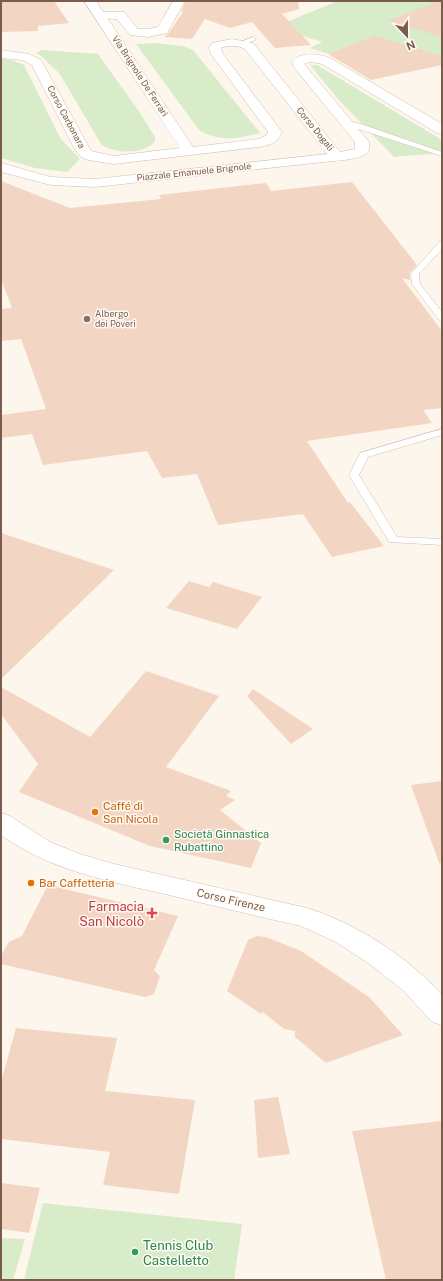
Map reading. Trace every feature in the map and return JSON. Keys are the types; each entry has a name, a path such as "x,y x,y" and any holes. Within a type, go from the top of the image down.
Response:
{"street":[{"name":"Via Brignole De Ferrari","path":"90,1 189,151"},
{"path":"100,15 120,16 134,32 153,33 163,30 179,1"},
{"name":"Corso Dogali","path":"189,151 252,144 266,141 274,136 275,132 217,54 215,48 224,43 247,41 249,46 337,157 355,154 362,150 362,142 299,66 298,62 300,61 313,58 326,61 442,130"},
{"name":"Corso Carbonara","path":"1,54 25,57 37,63 75,137 86,154 103,159 114,160 189,151"},
{"name":"Piazzale Emanuele Brignole","path":"24,175 51,181 96,183 337,157"},
{"path":"1,167 24,175"},
{"path":"1,176 16,178 24,175"},
{"name":"Corso Firenze","path":"1,822 41,848 72,861 114,873 307,918 332,928 394,967 431,1000 442,1014"}],"lane":[{"path":"346,122 372,129 427,150 442,154"},
{"path":"442,244 415,274 416,284 442,318"},
{"path":"442,432 364,455 354,475 393,540 442,542"}],"green space":[{"path":"337,1 442,1 442,64 330,54 310,48 322,42 275,27"},
{"path":"154,43 183,46 193,50 260,133 244,137 221,138 206,134 199,130 136,44"},
{"path":"42,50 98,54 138,110 155,137 155,141 144,149 129,152 114,150 101,144 60,74 36,53"},
{"path":"1,59 11,60 24,65 60,138 80,159 67,172 35,168 1,158"},
{"path":"310,65 317,65 442,140 442,153 394,157 338,99"},
{"name":"Tennis Club Castelletto","path":"43,1203 242,1224 234,1280 24,1280"},
{"path":"1,1238 25,1239 13,1280 1,1280"}],"building":[{"path":"1,1 54,1 69,23 38,26 38,31 1,32"},
{"path":"186,1 298,1 299,9 282,14 311,45 275,48 252,22 230,28 205,19 192,39 164,37 168,34 183,12 181,11"},
{"path":"442,1 442,37 388,21"},
{"path":"375,36 442,56 442,65 371,80 328,54"},
{"path":"1,181 70,208 161,199 159,195 266,183 271,191 352,182 417,265 410,273 410,280 402,278 442,331 442,408 423,410 432,423 307,441 348,503 350,502 384,546 332,557 303,514 218,525 197,474 162,478 147,451 43,465 32,434 1,438 1,415 46,409 21,339 1,341 1,309 12,308 1,279"},
{"path":"1,533 114,570 1,679"},
{"path":"189,581 209,587 213,582 262,597 237,629 166,608"},
{"path":"146,671 219,696 166,767 231,791 226,796 235,800 220,810 261,843 251,868 150,846 19,792 38,764 1,714 1,687 90,737"},
{"path":"253,689 313,729 291,744 247,696"},
{"path":"442,781 442,863 439,863 411,785"},
{"path":"48,885 178,916 154,970 160,976 154,994 145,997 1,964 1,956 9,942 22,936"},
{"path":"257,936 266,937 301,951 369,997 403,1035 326,1063 295,1037 295,1031 284,1029 263,1012 261,1014 227,991 248,940"},
{"path":"16,1028 117,1038 105,1091 195,1100 179,1194 103,1185 110,1152 1,1139 1,1082"},
{"path":"278,1097 290,1154 258,1158 254,1100"},
{"path":"442,1121 442,1280 386,1280 352,1131"},
{"path":"1,1183 40,1188 29,1233 1,1229"}],"place":[{"name":"Albergo dei Poveri","path":"87,319"},
{"name":"Caffé di San Nicola","path":"95,812"},
{"name":"Società Ginnastica Rubattino","path":"166,840"},
{"name":"Bar Caffetteria","path":"31,883"},
{"name":"Farmacia San Nicolò","path":"152,913"},
{"name":"Tennis Club Castelletto","path":"135,1252"}]}
